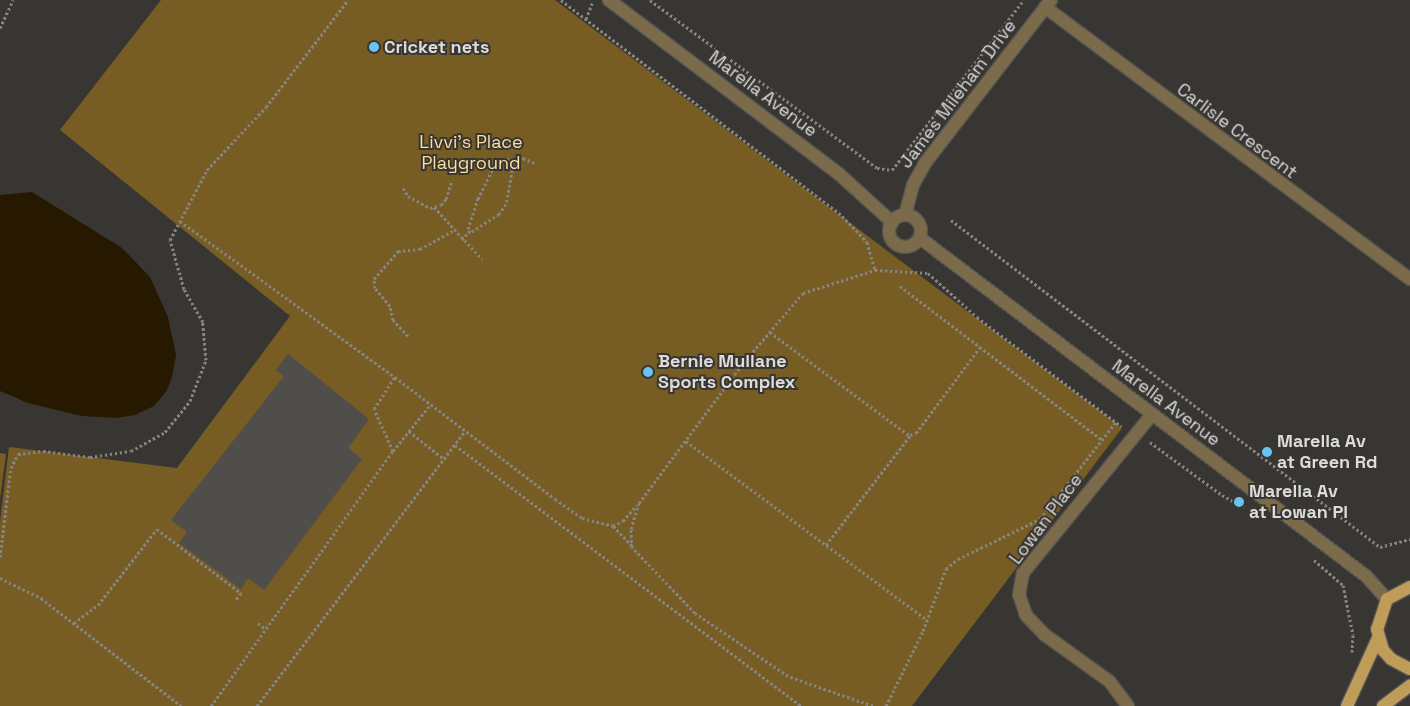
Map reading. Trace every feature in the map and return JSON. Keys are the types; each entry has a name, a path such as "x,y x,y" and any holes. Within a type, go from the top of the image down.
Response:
{"main road":[{"path":"1347,706 1378,638 1378,620 1387,599 1410,587"},
{"path":"1378,638 1391,659 1410,669"},
{"path":"1383,706 1410,686"}],"street":[{"name":"Marella Avenue","path":"609,0 839,174 892,222"},
{"name":"James Mileham Drive","path":"905,215 913,185 925,163 1048,4"},
{"name":"Carlisle Crescent","path":"1048,4 1410,279"},
{"path":"905,215 920,223 920,238 908,247 896,245 890,235 892,222 905,215"},
{"name":"Marella Avenue","path":"920,238 1366,576 1387,599"},
{"name":"Lowan Place","path":"1128,706 1108,681 1045,635 1026,615 1019,595 1024,573 1152,414"}],"path":[{"path":"0,28 13,0"},
{"path":"0,558 11,468 18,454 43,451 90,457 131,451 165,432 190,401 206,360 203,322 184,289 172,257 170,240 207,170 266,107 348,0"},
{"path":"561,0 842,216 868,242 875,270"},
{"path":"586,19 593,0"},
{"path":"650,0 877,168 892,170 1024,0"},
{"path":"462,240 469,231 478,199 495,163 502,158 514,160 523,158 535,163"},
{"path":"469,231 475,233 499,214 506,204 514,160"},
{"path":"434,207 446,199 452,180"},
{"path":"403,188 421,205 434,207 462,240 482,259"},
{"path":"951,220 1380,547 1410,539"},
{"path":"180,221 395,377 582,518 613,526 695,613 788,676 873,706"},
{"path":"408,336 393,320 390,306 375,288 374,279 398,251 420,250 454,230"},
{"path":"613,526 623,521 639,503 770,332 804,293 875,270 928,273 977,317 1116,422 1134,435 1158,446 1222,495 1248,509"},
{"path":"900,286 1102,440"},
{"path":"770,332 909,435"},
{"path":"825,546 909,435 916,433 980,347"},
{"path":"393,451 374,409 395,377"},
{"path":"211,706 393,451 431,404"},
{"path":"886,706 907,667 946,569 958,559 1040,518 1116,422"},
{"path":"409,431 444,459"},
{"path":"257,706 465,431"},
{"path":"686,441 825,546 926,619"},
{"path":"455,445 801,706"},
{"path":"632,547 631,529 639,503"},
{"path":"74,624 98,605 157,529 242,593 235,601"},
{"path":"1308,555 1343,585 1353,635 1352,656"},
{"path":"0,578 41,598 181,706"},
{"path":"258,623 266,629"}],"green space":[{"name":"Bernie Mullane Sports Complex","path":"161,0 555,0 1122,428 912,706 0,706 0,522 9,447 177,468 290,316 60,130"},
{"path":"0,453 6,454 0,499"}],"shaded area":[{"path":"32,192 122,248 150,277 168,317 176,355 172,377 166,392 154,406 135,415 116,418 82,416 28,403 0,391 0,195"}],"building":[{"path":"288,354 369,419 348,448 362,459 264,590 248,578 241,589 179,543 187,532 171,520 284,376 276,370"}],"place":[{"name":"Cricket nets","path":"374,47"},
{"name":"Bernie Mullane Sports Complex","path":"648,372"},
{"name":"Marella Av at Green Rd","path":"1267,452"},
{"name":"Marella Av at Lowan Pl","path":"1239,502"}],"park label":[{"name":"Livvi's Place Playground","path":"471,153"}]}
